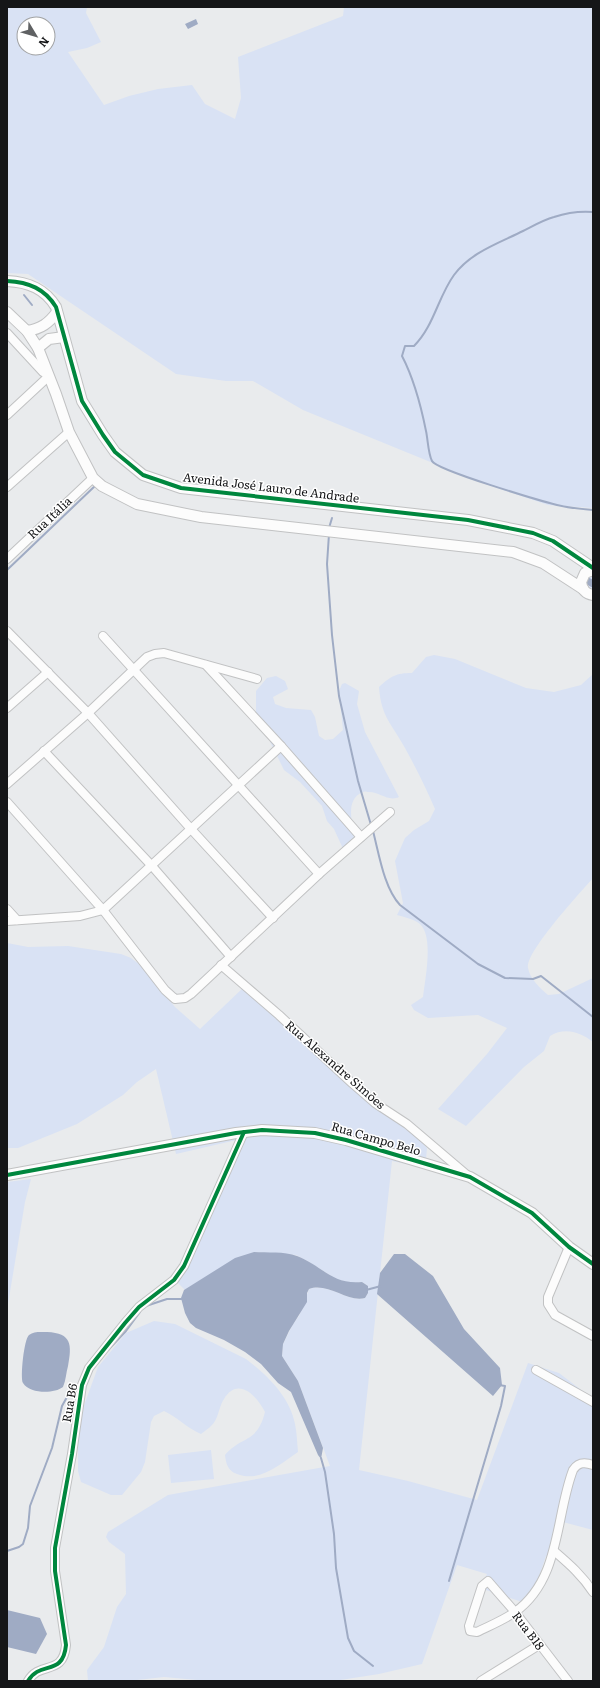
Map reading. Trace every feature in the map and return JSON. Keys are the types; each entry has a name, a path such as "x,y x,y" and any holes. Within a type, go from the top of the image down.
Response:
{"street":[{"name":"Avenida José Lauro de Andrade","path":"7,281 22,283 43,291 50,298 57,312 75,378 87,410 115,452 143,475 181,488 468,520 526,532 552,541 593,569"},
{"path":"7,312 27,331 38,348 69,432 97,481 137,504 201,517 513,552 543,563 590,594"},
{"path":"27,331 35,330 44,326 52,320 57,312"},
{"path":"8,337 43,372 49,376"},
{"path":"38,348 49,339 64,337"},
{"path":"7,415 49,376"},
{"path":"7,487 69,432"},
{"name":"Rua Itália","path":"7,558 97,481"},
{"path":"590,594 581,582 583,575 593,569"},
{"path":"8,633 88,713 191,829 273,918"},
{"path":"102,636 320,874"},
{"path":"7,784 88,713 147,658 155,654 164,653 257,679"},
{"path":"205,664 281,746 361,837"},
{"path":"7,708 48,672"},
{"path":"7,920 80,916 103,910 281,746"},
{"path":"44,751 152,866 231,956"},
{"path":"7,802 103,910 165,990 175,999 185,998 190,994 320,874 390,812"},
{"path":"7,909 17,920"},
{"name":"Rua Alexandre Simões","path":"221,965 279,1015 363,1093 375,1103 407,1124 470,1177"},
{"name":"Rua Campo Belo","path":"7,1175 244,1132 262,1130 314,1133 346,1140 470,1177 532,1213 569,1247 593,1264"},
{"name":"Rua B6","path":"28,1681 32,1674 60,1663 65,1655 66,1645 55,1571 55,1548 72,1454 82,1385 89,1368 120,1328 140,1307 174,1280 184,1266 244,1132"},
{"path":"569,1247 548,1297 548,1304 555,1315 593,1336"},
{"path":"536,1370 593,1402"},
{"path":"515,1612 532,1597 542,1584 554,1551 573,1470 578,1464 582,1463 593,1465"},
{"path":"554,1551 575,1569 593,1592"},
{"name":"Rua B18","path":"515,1612 477,1632 470,1631 469,1626 482,1586 488,1581 515,1612 539,1646 568,1681"},
{"path":"481,1681 539,1646"}],"shaded area":[{"path":"7,7 87,7 86,13 101,42 87,48 68,52 104,105 129,96 158,89 192,85 205,104 235,119 241,98 238,57 343,16 344,7 593,7 593,508 548,505 477,481 303,410 253,381 226,381 176,374 28,274 7,273"},
{"path":"196,19 198,24 188,29 185,24"},
{"path":"593,574 593,592 589,591 585,580 586,577"},
{"path":"434,655 455,659 526,688 554,692 581,685 593,674 593,878 566,908 544,936 529,960 528,968 533,980 548,995 559,994 593,978 593,1042 578,1033 567,1031 550,1036 544,1051 524,1067 466,1126 438,1109 487,1054 507,1028 478,1015 428,1018 414,1010 411,1005 423,997 428,959 427,938 424,930 418,922 397,915 403,903 395,861 405,838 414,830 429,821 435,809 413,763 388,720 382,706 379,687 394,676 412,673 426,657"},
{"path":"276,676 285,681 288,689 273,697 275,704 286,708 311,710 315,717 319,736 325,740 333,739 343,730 339,691 342,684 345,683 359,691 357,704 365,732 399,797 388,798 373,792 363,792 356,796 352,803 351,810 355,843 354,850 350,853 345,853 334,829 327,821 322,806 300,782 284,770 256,713 256,691 267,678"},
{"path":"7,943 28,947 68,946 121,954 131,958 139,964 175,1007 200,1029 244,987 422,1142 427,1148 426,1159 416,1166 392,1161 359,1470 408,1481 477,1500 528,1363 559,1373 593,1399 593,1530 559,1521 551,1554 546,1556 535,1588 522,1602 483,1589 482,1584 487,1574 457,1565 422,1664 379,1674 334,1681 208,1681 164,1677 128,1681 88,1681 87,1670 104,1647 117,1607 126,1594 125,1554 109,1542 106,1537 108,1532 168,1495 330,1466 298,1381 282,1356 283,1344 293,1324 299,1316 309,1289 323,1288 358,1299 365,1298 368,1293 368,1286 362,1282 350,1283 336,1279 296,1255 254,1252 185,1290 178,1283 241,1139 176,1154 156,1069 137,1082 123,1095 77,1124 18,1148 7,1148"},
{"path":"31,1179 25,1202 7,1310 7,1182"},
{"path":"254,1252 292,1254 306,1260 335,1278 343,1281 362,1282 368,1286 368,1293 365,1298 358,1299 323,1288 309,1289 307,1293 307,1302 289,1331 283,1344 282,1356 298,1381 323,1448 321,1459 291,1392 278,1383 261,1364 245,1352 224,1340 196,1328 190,1323 185,1313 181,1298 184,1290 235,1258"},
{"path":"394,1254 405,1254 433,1276 464,1329 500,1368 502,1385 493,1396 377,1294 380,1273"},
{"path":"154,1321 175,1324 246,1359 262,1372 276,1387 288,1405 295,1424 298,1452 277,1467 262,1474 245,1476 231,1471 227,1464 225,1455 237,1444 248,1438 258,1429 265,1412 257,1400 247,1391 235,1389 229,1392 224,1399 213,1424 201,1434 164,1411 154,1416 151,1422 145,1462 141,1472 122,1495 111,1495 81,1482 78,1471 78,1434 82,1411 98,1367 126,1333"},
{"path":"35,1332 55,1333 66,1338 70,1346 70,1352 63,1387 54,1391 42,1392 26,1387 22,1380 22,1367 24,1351 29,1335"},
{"path":"211,1450 214,1479 171,1483 168,1455"},
{"path":"7,1610 40,1618 47,1634 36,1654 7,1647"}],"waterway":[{"path":"593,212 568,213 546,220 486,249 469,260 454,275 421,338 414,346 405,346 402,356 414,383 432,461 451,471 511,492 562,506 593,510"},
{"path":"24,295 32,305"},
{"path":"7,570 96,485"},
{"path":"329,528 332,518"},
{"path":"329,534 327,564 332,635 339,696 358,781 371,825"},
{"path":"586,580 593,584"},
{"path":"373,831 386,880 394,898 400,905 478,964 505,978 533,979 541,976 593,1017"},
{"path":"366,1290 381,1286"},
{"path":"146,1306 167,1299 184,1299"},
{"path":"108,1350 126,1331 140,1312"},
{"path":"449,1581 501,1406 505,1386 499,1385"},
{"path":"7,1551 23,1544 28,1528 30,1506 52,1448 62,1406 67,1397 79,1386"},
{"path":"321,1458 325,1472 334,1534 336,1568 348,1638 354,1651 373,1666"}],"cycle path":[{"path":"7,281 22,283 36,288 47,295 52,301 56,307 82,401 115,452 143,475 181,488 468,520 533,533 553,541 593,568"},
{"path":"7,1175 236,1133 262,1130 315,1133 346,1140 470,1177 532,1213 569,1247 593,1264"},
{"path":"28,1681 39,1671 56,1665 64,1655 66,1645 55,1571 55,1548 72,1454 82,1385 89,1368 125,1323 139,1307 174,1280 184,1266 244,1132"}]}
